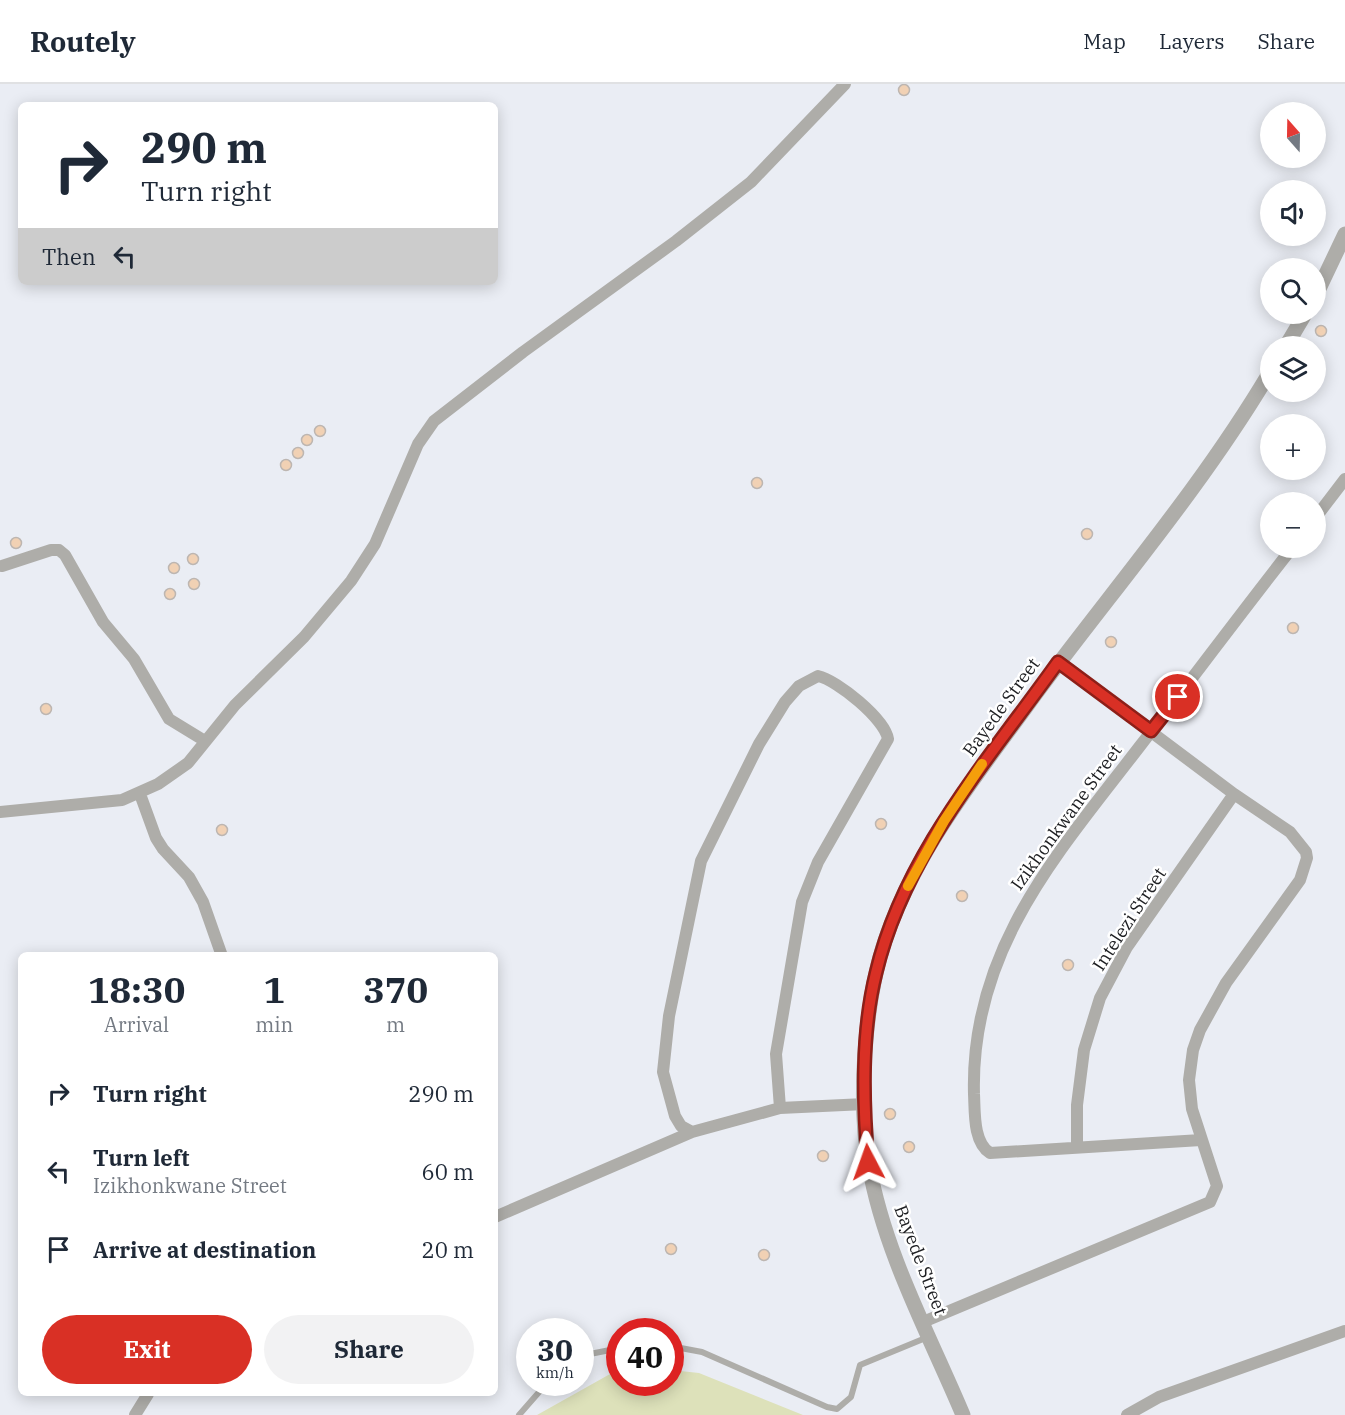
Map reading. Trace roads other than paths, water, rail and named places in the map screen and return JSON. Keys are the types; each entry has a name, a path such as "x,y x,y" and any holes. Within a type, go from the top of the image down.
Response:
{"street":[{"path":"0,812 122,800 140,794 188,763 235,705 304,637 351,580 375,544 418,444 434,421 523,352 676,241 751,182 845,84"},
{"path":"1326,274 1345,234"},
{"name":"Bayede Street","path":"963,1415 886,1234 868,1162 865,1104 866,1040 875,974 902,898 944,821 983,763 1058,662 1198,483 1260,387"},
{"path":"1326,504 1345,479"},
{"path":"2,566 51,550 58,550 65,555 103,622 134,659 169,719 205,741"},
{"name":"Izikhonkwane Street","path":"1077,1147 995,1154 984,1149 978,1135 975,1113 975,1067 987,992 995,967 1040,877 1284,558"},
{"path":"926,1329 1204,1206 1214,1197 1217,1186 1192,1109 1189,1080 1193,1050 1200,1030 1226,982 1300,880 1307,858 1304,846 1290,832 1234,794 1058,662"},
{"path":"692,1132 678,1123 663,1072 669,1016 701,861 759,744 799,686 818,676 838,684 884,726 888,739 818,862 802,902 777,1054 780,1108"},
{"path":"140,794 156,838 189,877 203,902 221,952"},
{"name":"Intelezi Street","path":"1077,1147 1077,1105 1084,1050 1100,998 1127,947 1234,794"},
{"path":"498,1215 692,1132 780,1108 865,1104"},
{"path":"1077,1147 1201,1140"},
{"path":"1127,1415 1159,1397 1345,1331"},
{"path":"135,1415 147,1396"}],"lane":[{"path":"684,1349 702,1352 833,1409 845,1405 850,1397 860,1365 926,1329"},
{"path":"519,1415 536,1396"}]}
